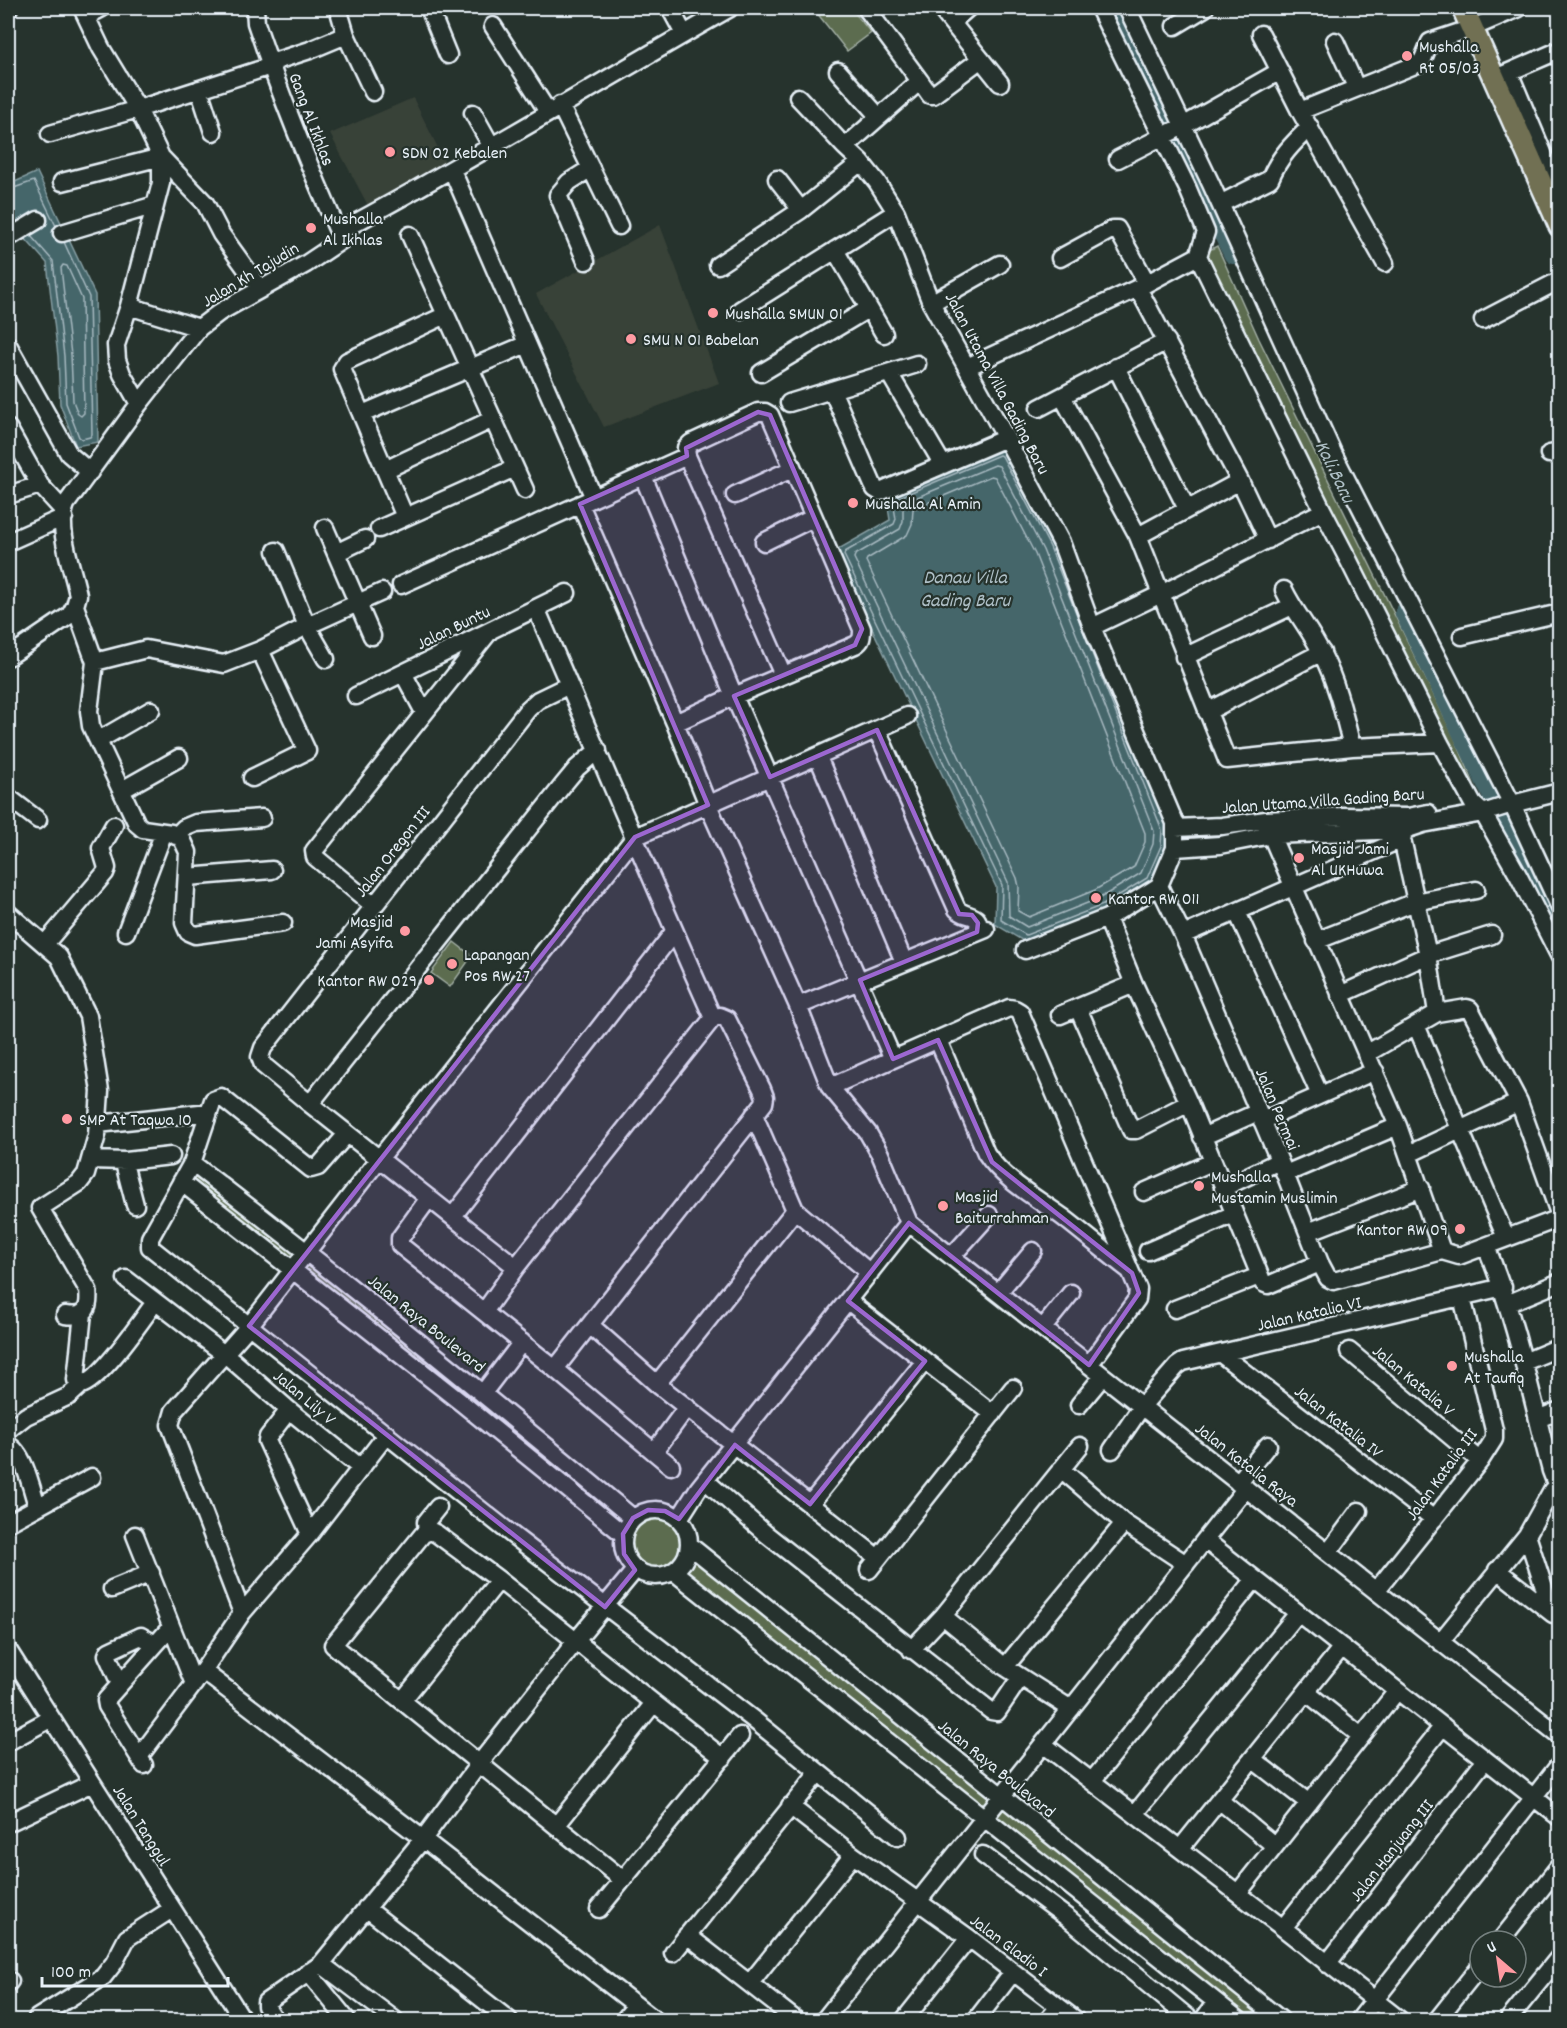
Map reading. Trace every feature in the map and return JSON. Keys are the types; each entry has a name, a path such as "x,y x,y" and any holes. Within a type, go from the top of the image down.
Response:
{"main road":[{"path":"1463,8 1472,28 1502,75 1560,226"}],"street":[{"path":"102,8 85,12 101,48 138,109 161,157 205,203 221,234 260,288"},
{"name":"Gang Al Ikhlas","path":"255,8 256,23 271,65 313,176 342,240"},
{"path":"338,8 346,35 373,92"},
{"path":"429,8 448,55"},
{"path":"670,8 684,34"},
{"name":"Jalan Kh Tajudin","path":"64,514 70,498 139,404 199,328 220,312 306,264 342,240 344,229 452,170 730,8"},
{"path":"867,8 930,95 981,59"},
{"path":"940,8 1000,82"},
{"path":"952,22 968,8"},
{"path":"967,367 1142,286 1198,256 1206,232 1099,8"},
{"path":"1127,8 1223,210 1334,455 1560,908"},
{"path":"1175,26 1205,8"},
{"path":"1300,111 1419,63 1430,42 1472,28 1519,8"},
{"path":"493,26 554,109 591,168 620,226"},
{"path":"1261,34 1300,111 1385,263"},
{"path":"50,134 138,109 271,65 346,35"},
{"path":"1335,41 1356,87"},
{"path":"1558,183 1502,75 1560,50"},
{"path":"837,71 879,117"},
{"path":"1118,159 1183,126 1280,71"},
{"path":"845,147 920,81"},
{"path":"199,89 213,132"},
{"name":"Jalan Utama Villa Gading Baru","path":"798,97 861,162 896,212 931,303 1006,438 1060,542 1092,627 1175,825 1222,826 1266,820 1332,817 1410,828 1560,784"},
{"path":"473,113 492,147"},
{"path":"1203,226 1270,179 1286,150 1310,127"},
{"path":"62,182 161,157"},
{"path":"139,404 122,374 117,360 116,345 129,306 161,183 161,157"},
{"path":"718,265 801,210 861,162"},
{"path":"586,261 558,195 570,182 591,168"},
{"path":"452,170 527,344 708,805 798,1006 830,1087 868,1133 880,1154 909,1223 706,1481 679,1519"},
{"path":"777,179 801,210"},
{"path":"63,233 155,205"},
{"path":"740,310 896,212"},
{"path":"8,238 38,220"},
{"path":"1060,258 1115,228 1118,230 1167,340 1268,540"},
{"path":"410,236 525,490"},
{"path":"835,250 884,334"},
{"path":"1198,256 1440,742 1482,808 1518,875 1551,921 1560,957"},
{"path":"931,303 1000,264"},
{"path":"1483,320 1560,280"},
{"path":"129,306 199,328"},
{"path":"761,372 868,309"},
{"path":"405,517 342,369 344,364 446,315"},
{"path":"1039,408 1167,340"},
{"path":"362,414 527,344"},
{"path":"8,345 69,454 90,472"},
{"path":"789,403 917,364"},
{"path":"1116,368 1187,509"},
{"path":"889,373 944,465"},
{"path":"832,390 875,489 880,492 1006,438"},
{"path":"1062,396 1138,536 1226,759 1352,747 1440,742"},
{"path":"675,723 855,645 862,637 862,629 770,415 758,412 687,445 686,448 687,456 783,675"},
{"path":"385,470 494,419"},
{"path":"8,428 40,485 64,514 63,529 78,595 70,615 8,657"},
{"path":"401,585 687,456"},
{"path":"379,529 515,468"},
{"path":"735,495 792,469"},
{"path":"643,476 734,696 893,1059"},
{"path":"1138,536 1240,481"},
{"path":"8,495 40,485"},
{"path":"1092,627 1323,511"},
{"path":"8,542 64,514"},
{"path":"764,542 813,518"},
{"path":"325,528 372,636"},
{"path":"336,553 366,539"},
{"path":"276,551 307,626 326,659"},
{"path":"1284,590 1322,652 1337,691 1352,747"},
{"path":"95,662 146,649 224,664 260,650 382,592"},
{"name":"Jalan Buntu","path":"356,696 567,593"},
{"path":"75,606 95,662 89,711 91,726 137,824 143,829 170,834 182,839 188,852 184,923 186,929 195,935 283,923"},
{"path":"1184,657 1292,606"},
{"path":"536,608 713,1018"},
{"path":"1462,636 1560,613"},
{"path":"374,906 315,857 314,851 490,631"},
{"path":"252,778 307,751 260,650"},
{"path":"1207,712 1322,652"},
{"path":"403,673 424,712"},
{"name":"Jalan Oregon III","path":"310,1104 263,1065 260,1058 263,1048 528,709 538,700 570,685"},
{"path":"99,740 151,710"},
{"path":"242,1613 170,1425 174,1412 249,1326 635,837 907,716"},
{"path":"798,1006 982,930 977,919 972,915 963,915 957,909 877,730"},
{"path":"516,1267 310,1104 563,785 577,768 598,750"},
{"path":"818,757 904,962"},
{"path":"122,790 179,758"},
{"name":"Jalan Utama Villa Gading Baru","path":"1507,801 1560,792"},
{"path":"8,797 38,820"},
{"path":"126,932 170,834 196,824 262,818"},
{"path":"45,944 105,873 107,868 101,849 114,825"},
{"path":"1025,950 1107,918 1159,886 1174,848 1175,825"},
{"path":"1174,848 1220,845 1270,834 1410,828"},
{"path":"1183,935 1294,887 1410,828"},
{"path":"1410,828 1415,902 1428,955 1437,1013"},
{"path":"1270,834 1398,1126 1442,1251"},
{"path":"187,877 272,870"},
{"name":"Jalan Permai","path":"1159,886 1183,935 1328,1278 1334,1281 1442,1251 1459,1256 1560,1217"},
{"path":"1316,941 1415,902 1476,890"},
{"path":"1237,912 1320,1095"},
{"path":"8,913 59,957 88,1016 100,1091 97,1135 82,1179 40,1208 88,1290 90,1302 87,1309 75,1316 65,1315"},
{"path":"1107,918 1134,984 1189,1102 1263,1283 1268,1285 1320,1263"},
{"path":"453,1216 674,932"},
{"path":"1340,995 1428,955 1492,935"},
{"path":"1060,1015 1134,984"},
{"path":"830,1087 1009,1008 1020,1012 1138,1289 1138,1296 1089,1365"},
{"path":"1078,1008 1131,1130 1136,1130 1189,1102"},
{"path":"1366,1054 1437,1013 1467,1008 1471,1010 1519,1102 1560,1217"},
{"path":"484,1312 516,1267 713,1018 720,1016 727,1019 762,1089 765,1096 764,1103 555,1369"},
{"path":"1416,1025 1506,1238"},
{"path":"938,1040 986,1153 992,1161 1014,1181 1132,1273"},
{"path":"1202,1137 1320,1095 1374,1071"},
{"path":"347,1134 318,1167 311,1169 221,1097 213,1100 192,1163 150,1238 150,1247 605,1607 754,1720 898,1837"},
{"path":"1409,1154 1519,1102"},
{"path":"98,1124 209,1112"},
{"path":"754,1115 795,1210 870,1273"},
{"path":"1223,1188 1398,1126"},
{"path":"90,1160 126,1161 171,1156"},
{"path":"126,1161 125,1167 135,1204"},
{"path":"1144,1192 1212,1162"},
{"name":"Jalan Raya Boulevard","path":"192,1163 307,1251 633,1518"},
{"path":"181,1182 623,1534"},
{"path":"1308,1232 1421,1188"},
{"path":"429,1198 398,1242 671,1466"},
{"path":"657,1384 795,1210"},
{"path":"1149,1251 1234,1214"},
{"path":"952,1256 988,1215"},
{"name":"Jalan Katalia Raya","path":"909,1223 1560,1736"},
{"path":"1440,1642 1527,1535 1556,1486 1503,1287 1486,1246"},
{"path":"998,1293 1033,1251"},
{"path":"1175,1308 1259,1276"},
{"name":"Jalan Lily V","path":"126,1279 225,1355 361,1468"},
{"path":"1507,1304 1560,1282"},
{"name":"Jalan Katalia VI","path":"1112,1450 1142,1406 1177,1366 1185,1361 1503,1287"},
{"path":"1042,1328 1071,1293"},
{"name":"Jalan Katalia III","path":"1376,1591 1480,1461 1494,1439 1494,1430 1462,1298"},
{"path":"848,1301 993,1414"},
{"path":"8,1430 26,1416 69,1396 103,1369 156,1302"},
{"path":"81,1385 76,1380 83,1313"},
{"path":"590,1325 657,1384 810,1504 873,1564 1013,1388"},
{"path":"483,1393 522,1342"},
{"path":"1524,1362 1560,1347"},
{"name":"Jalan Katalia V","path":"1349,1351 1480,1461"},
{"name":"Jalan Katalia IV","path":"1221,1354 1434,1519"},
{"path":"810,1504 925,1361"},
{"path":"1079,1405 1103,1376"},
{"path":"654,1452 687,1407"},
{"path":"290,1410 267,1441 310,1534"},
{"path":"1538,1419 1560,1410"},
{"path":"171,1627 108,1697 107,1706 142,1762 242,1613 310,1534 387,1434"},
{"path":"8,1445 21,1459 38,1506"},
{"path":"824,2020 1205,1540 1268,1445"},
{"path":"911,1650 943,1616 1080,1446"},
{"path":"1061,1469 1124,1523 1186,1564"},
{"path":"8,1523 92,1477"},
{"path":"706,1481 884,1636 911,1650 992,1712 997,1712 1020,1678"},
{"path":"438,1507 426,1522 427,1532 333,1645 623,1880"},
{"path":"648,1510 665,1511 679,1519 687,1531 689,1545 684,1560 673,1571 661,1576 647,1575 635,1570 624,1554 623,1534 633,1518 648,1510"},
{"path":"1328,1553 1359,1511"},
{"path":"1005,1668 1124,1523"},
{"path":"427,1532 437,1534 499,1580 723,1758"},
{"path":"135,1535 171,1627 198,1678 423,1839 655,2020"},
{"path":"1527,1535 1556,1615"},
{"path":"1205,1540 1560,1818"},
{"name":"Jalan Raya Boulevard","path":"689,1545 1281,2020"},
{"path":"275,2020 266,2002 315,1968 423,1839 479,1764 635,1570"},
{"path":"1497,1570 1556,1615"},
{"path":"673,1571 1239,2020"},
{"path":"112,1589 151,1573"},
{"path":"1092,1781 1255,1579"},
{"path":"402,1701 499,1580"},
{"path":"1136,1814 1298,1613"},
{"path":"943,1616 1005,1668 1071,1709"},
{"path":"120,1684 107,1655 109,1651 141,1636 155,1644"},
{"path":"1180,1849 1342,1647"},
{"name":"Jalan Tanggul","path":"8,1650 243,2020"},
{"path":"1238,1893 1397,1690"},
{"path":"1306,1692 1361,1736"},
{"path":"556,1826 654,1703"},
{"path":"8,1742 50,1719"},
{"path":"1283,1928 1443,1726"},
{"path":"599,1909 740,1736"},
{"path":"1043,1744 1400,2020"},
{"path":"1252,1759 1309,1803"},
{"name":"Jalan Hanjuang III","path":"1327,1964 1485,1760"},
{"path":"1359,2020 1560,1764"},
{"path":"673,1953 818,1773"},
{"path":"8,1823 92,1783"},
{"path":"1219,1800 1275,1846"},
{"name":"Jalan Gladio I","path":"790,1806 1013,1972 1053,2014 1076,2020"},
{"path":"750,1983 853,1855"},
{"path":"983,1855 1069,1919 1191,2020"},
{"path":"1509,1929 1560,1865"},
{"path":"1045,1902 1062,1880"},
{"path":"1069,1919 1085,1898"},
{"path":"366,1908 510,2020"},
{"path":"38,2020 103,1977 114,1963 127,1938 172,1909"},
{"path":"687,1935 796,2020"},
{"path":"904,2020 969,1938"},
{"path":"1139,1978 1156,1955"},
{"path":"1508,2020 1560,1956"},
{"path":"315,1968 375,2015 396,2020"},
{"path":"315,1968 347,2020"},
{"path":"976,2020 1013,1972"},
{"path":"1437,2020 1468,1981"},
{"path":"1203,2020 1216,2002"},
{"path":"624,2020 636,2005"}],"highlighted area":[{"path":"758,412 770,415 862,629 855,645 734,696 770,777 877,730 959,914 972,915 978,923 977,932 860,980 893,1059 938,1040 992,1162 1132,1273 1139,1293 1089,1365 909,1223 848,1301 925,1361 810,1504 735,1445 679,1519 665,1511 648,1510 633,1518 623,1534 624,1554 635,1570 605,1607 249,1326 635,837 708,805 580,504 687,456 686,448"}],"shaded area":[{"name":"SDN 02 Kebalen","path":"413,98 449,170 372,213 330,134"},
{"name":"SMU N 01 Babelan","path":"660,225 719,383 604,427 536,294"}],"green space":[{"path":"813,8 851,8 871,33 847,51"},
{"path":"1217,246 1259,339 1455,738 1482,803 1473,804 1198,256"},
{"name":"Lapangan Pos RW 27","path":"454,942 472,956 450,987 431,973"},
{"path":"192,1163 633,1518 644,1513 662,1511 677,1518 686,1533 689,1545 1281,2020 1239,2020 673,1571 661,1576 647,1575 635,1570 624,1554 623,1534 181,1182"}],"water":[{"path":"37,172 95,295 98,442 76,446 60,404 58,356 47,263 13,225 8,227 8,185"},
{"name":"Danau Villa Gading Baru","path":"1004,446 1055,544 1168,828 1167,847 1152,882 1106,910 1025,942 995,924 996,887 835,551 890,520 886,495"}],"waterway":[{"name":"Kali Baru","path":"1113,8 1234,253"},
{"name":"Kali Baru","path":"1406,613 1560,934"}],"place":[{"name":"Mushalla Rt 05/03","path":"1407,56"},
{"name":"SDN 02 Kebalen","path":"390,152"},
{"name":"Mushalla Al Ikhlas","path":"311,228"},
{"name":"Mushalla SMUN 01","path":"713,313"},
{"name":"SMU N 01 Babelan","path":"631,339"},
{"name":"Mushalla Al Amin","path":"853,503"},
{"name":"Masjid Jami Al UKHuwa","path":"1299,858"},
{"name":"Kantor RW 011","path":"1096,898"},
{"name":"Masjid Jami Asyifa","path":"405,931"},
{"name":"Lapangan Pos RW 27","path":"452,964"},
{"name":"Kantor RW 029","path":"429,980"},
{"name":"SMP At Taqwa 10","path":"67,1119"},
{"name":"Mushalla Mustamin Muslimin","path":"1199,1186"},
{"name":"Masjid Baiturrahman","path":"943,1206"},
{"name":"Kantor RW 09","path":"1460,1229"},
{"name":"Mushalla At Taufiq","path":"1452,1366"}]}
